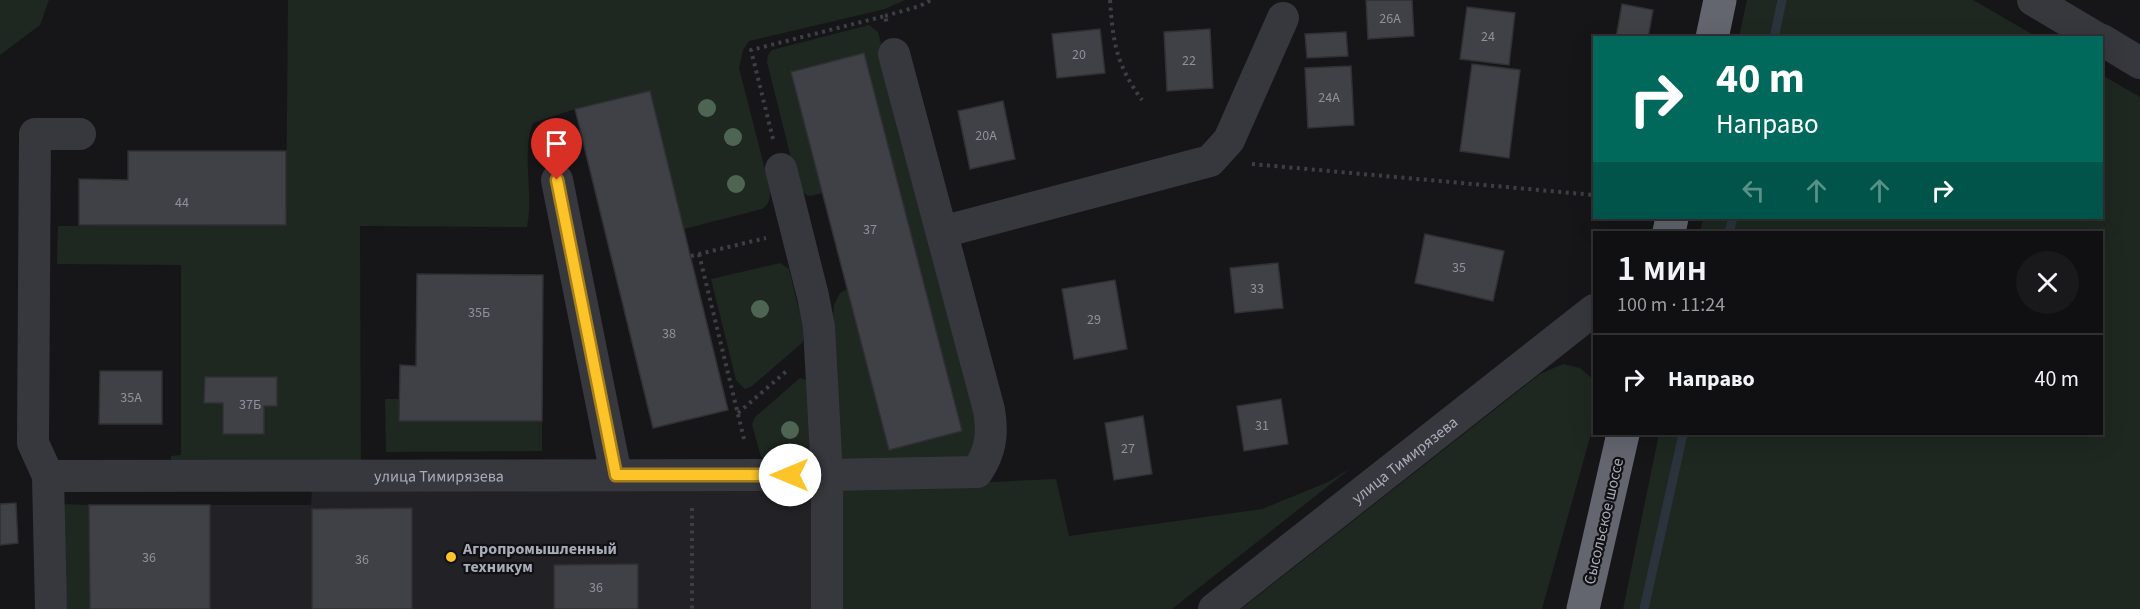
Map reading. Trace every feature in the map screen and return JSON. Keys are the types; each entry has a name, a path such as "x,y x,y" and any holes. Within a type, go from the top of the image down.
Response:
{"highway":[{"path":"1712,36 1720,0"},
{"name":"Сысольское шоссе","path":"1583,609 1623,435"}],"street":[{"path":"2033,0 2094,36"},
{"path":"894,54 942,232 1210,160 1229,140 1283,18"},
{"path":"2103,41 2140,63"},
{"path":"51,609 48,476 33,443 34,134 80,134"},
{"path":"781,169 813,296 820,342 827,475 827,609"},
{"path":"557,180 616,475"},
{"name":"улица Тимирязева","path":"48,476 827,475 977,472 985,461 991,445 992,428 942,232"},
{"name":"улица Тимирязева","path":"1214,609 1593,311"}],"path":[{"path":"781,169 751,50 885,16 920,6 931,0"},
{"path":"1110,0 1116,52 1126,76 1142,100"},
{"path":"885,16 894,54"},
{"path":"1210,160 1593,195"},
{"path":"690,256 796,231"},
{"path":"699,254 753,475"},
{"path":"738,413 820,342"},
{"path":"692,499 692,609"}],"shaded area":[{"path":"0,0 49,0 40,25 0,55"},
{"path":"288,0 905,0 885,9 749,41 743,50 739,68 770,189 767,205 762,209 684,229 650,91 575,109 533,123 528,147 529,214 527,227 360,226 361,467 171,468 171,456 181,455 181,265 57,264 58,226 286,225"},
{"path":"1747,0 1973,0 2035,36 1739,36"},
{"path":"869,25 878,32 981,424 981,433 967,460 840,462 831,347 834,305 840,293 847,289 889,450 962,431 791,72 822,193 808,195 798,186 767,62 772,50"},
{"path":"2103,76 2140,97 2140,609 1623,609 1659,435 2103,435 2103,231 1700,231 1703,219 2103,219"},
{"path":"780,263 789,269 805,335 802,343 752,386 745,389 736,380 711,279"},
{"path":"1563,364 1580,368 1593,379 1593,427 1542,609 1241,609 1540,374"},
{"path":"800,378 806,380 812,459 767,460 761,457 752,424 755,417"},
{"path":"385,399 400,399 400,421 542,421 542,451 386,452"},
{"path":"1351,468 1172,609 841,609 840,489 1056,479 1069,536 1262,509 1328,482"},
{"name":"Агропромышленный техникум","path":"801,488 808,492 812,501 813,609 90,609 89,505 311,505 312,489"},
{"path":"61,504 89,505 90,609 64,609"}],"building":[{"path":"1366,0 1412,0 1414,36 1368,39"},
{"path":"1622,4 1653,10 1648,36 1616,36"},
{"path":"1467,7 1515,13 1509,65 1460,59"},
{"path":"1100,29 1105,73 1057,78 1052,34"},
{"path":"1210,29 1213,88 1167,91 1164,32"},
{"path":"1346,32 1348,56 1307,58 1305,34"},
{"path":"864,53 962,431 889,450 791,72"},
{"path":"1472,64 1520,70 1509,158 1460,151"},
{"path":"1351,66 1354,125 1308,128 1305,68"},
{"path":"650,91 728,410 653,428 575,109"},
{"path":"1003,101 1015,159 970,169 958,111"},
{"path":"128,151 286,151 286,225 79,225 79,179 128,180"},
{"path":"1425,234 1504,251 1493,301 1415,283"},
{"path":"1278,263 1283,308 1235,313 1230,268"},
{"path":"417,274 543,275 542,421 399,421 400,365 416,366"},
{"path":"1115,280 1127,349 1074,359 1062,289"},
{"path":"100,371 162,371 162,424 99,424"},
{"path":"205,377 277,377 277,406 264,406 264,434 223,434 223,403 204,403"},
{"path":"1281,399 1288,444 1244,451 1237,406"},
{"path":"1143,416 1152,474 1114,480 1105,423"},
{"path":"16,503 18,543 0,545 0,504"},
{"path":"89,505 210,505 210,609 90,609"},
{"path":"412,508 412,609 312,609 312,509"},
{"path":"638,564 638,609 554,609 554,565"}],"waterway":[{"path":"1774,36 1782,0"},
{"path":"1729,231 1733,219"},
{"path":"1644,609 1683,435"}],"place":[{"name":"Агропромышленный техникум","path":"451,557"}],"route":[{"path":"557,180 616,475 790,475"}]}
